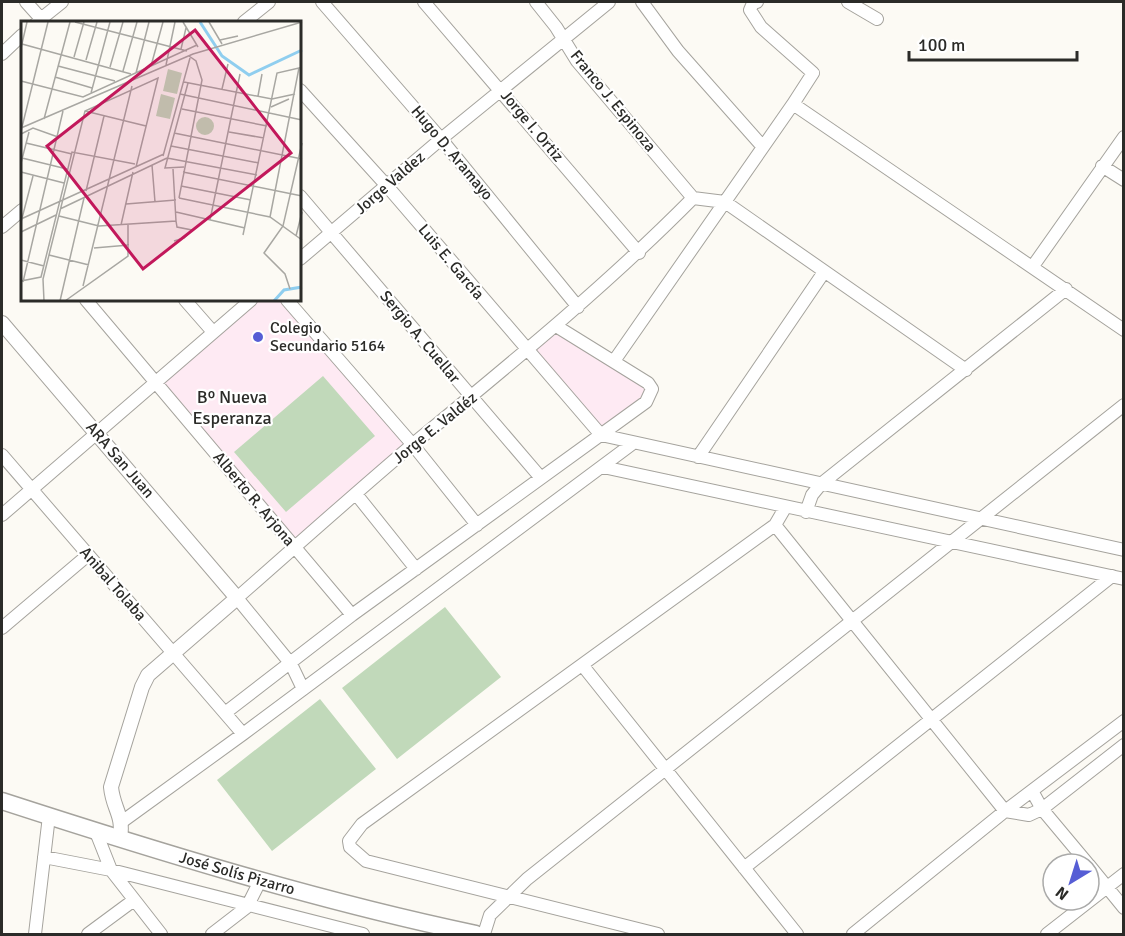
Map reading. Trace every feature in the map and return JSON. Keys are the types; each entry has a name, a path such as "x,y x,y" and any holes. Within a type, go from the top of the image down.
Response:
{"main road":[{"name":"José Solís Pizarro","path":"2,801 96,832 261,879 447,931 476,934"}],"street":[{"path":"26,2 41,21 62,2"},
{"path":"245,21 268,2"},
{"name":"Hugo D. Aramayo","path":"322,2 441,139 578,307"},
{"name":"Jorge I. Ortiz","path":"424,2 639,252"},
{"name":"Franco J. Espinoza","path":"536,2 564,39 577,61 693,198"},
{"name":"Jorge Valdez","path":"302,257 501,89 609,2"},
{"path":"642,2 678,51 762,147"},
{"path":"614,361 813,73 761,27 750,10 753,3 757,2"},
{"path":"848,2 877,18"},
{"path":"2,54 21,36"},
{"name":"Luis E. García","path":"302,92 387,186 527,352 601,435"},
{"path":"793,104 1124,330"},
{"path":"1033,266 1124,137"},
{"path":"1102,166 1124,180"},
{"name":"Sergio A. Cuellar","path":"302,198 541,478"},
{"path":"693,198 724,202 966,370"},
{"name":"Jorge E. Valdéz","path":"123,821 112,801 111,787 142,687 148,675 413,445 527,352 639,252 693,198"},
{"path":"2,227 20,217"},
{"path":"698,458 824,272"},
{"path":"806,512 812,495 821,484 1066,290"},
{"name":"Alberto R. Arjona","path":"88,302 352,615"},
{"path":"187,302 213,332"},
{"path":"2,515 249,302"},
{"path":"289,302 413,445 477,525"},
{"name":"ARA San Juan","path":"2,323 237,598"},
{"path":"225,713 352,615 646,402 652,395 652,389 648,383 556,326"},
{"path":"484,934 490,915 507,895 1124,405"},
{"path":"601,435 633,444 1124,550"},
{"path":"120,838 123,821 633,444"},
{"name":"Anibal Tolaba","path":"2,455 243,734"},
{"path":"603,467 1118,578"},
{"path":"356,494 416,569"},
{"path":"658,934 366,861 350,847 349,841 362,824 775,525 785,508"},
{"path":"775,525 1005,811 1029,815 1042,809 1121,753"},
{"path":"2,628 88,555"},
{"path":"744,868 931,720 1118,578"},
{"path":"237,598 291,664 303,689"},
{"path":"583,666 797,934"},
{"path":"853,934 1005,811 1124,721"},
{"path":"1032,791 1042,809 1077,852"},
{"path":"35,934 49,816"},
{"path":"96,832 111,870 161,934"},
{"path":"44,857 111,870 339,932 363,934"},
{"path":"1047,934 1124,874"},
{"path":"212,934 247,907 261,879"},
{"path":"1101,880 1124,908"},
{"path":"88,934 134,900"}],"shaded area":[{"path":"251,302 287,302 411,445 295,546 158,382"},
{"path":"556,327 647,384 651,395 601,434 528,352"}],"green space":[{"path":"323,376 375,436 286,512 234,452"},
{"path":"445,607 501,677 397,759 342,688"},
{"path":"320,699 376,769 272,851 217,780"}],"place":[{"name":"Colegio Secundario 5164","path":"258,337"}],"district":[{"name":"Bº Nueva Esperanza","path":"232,407"}]}
